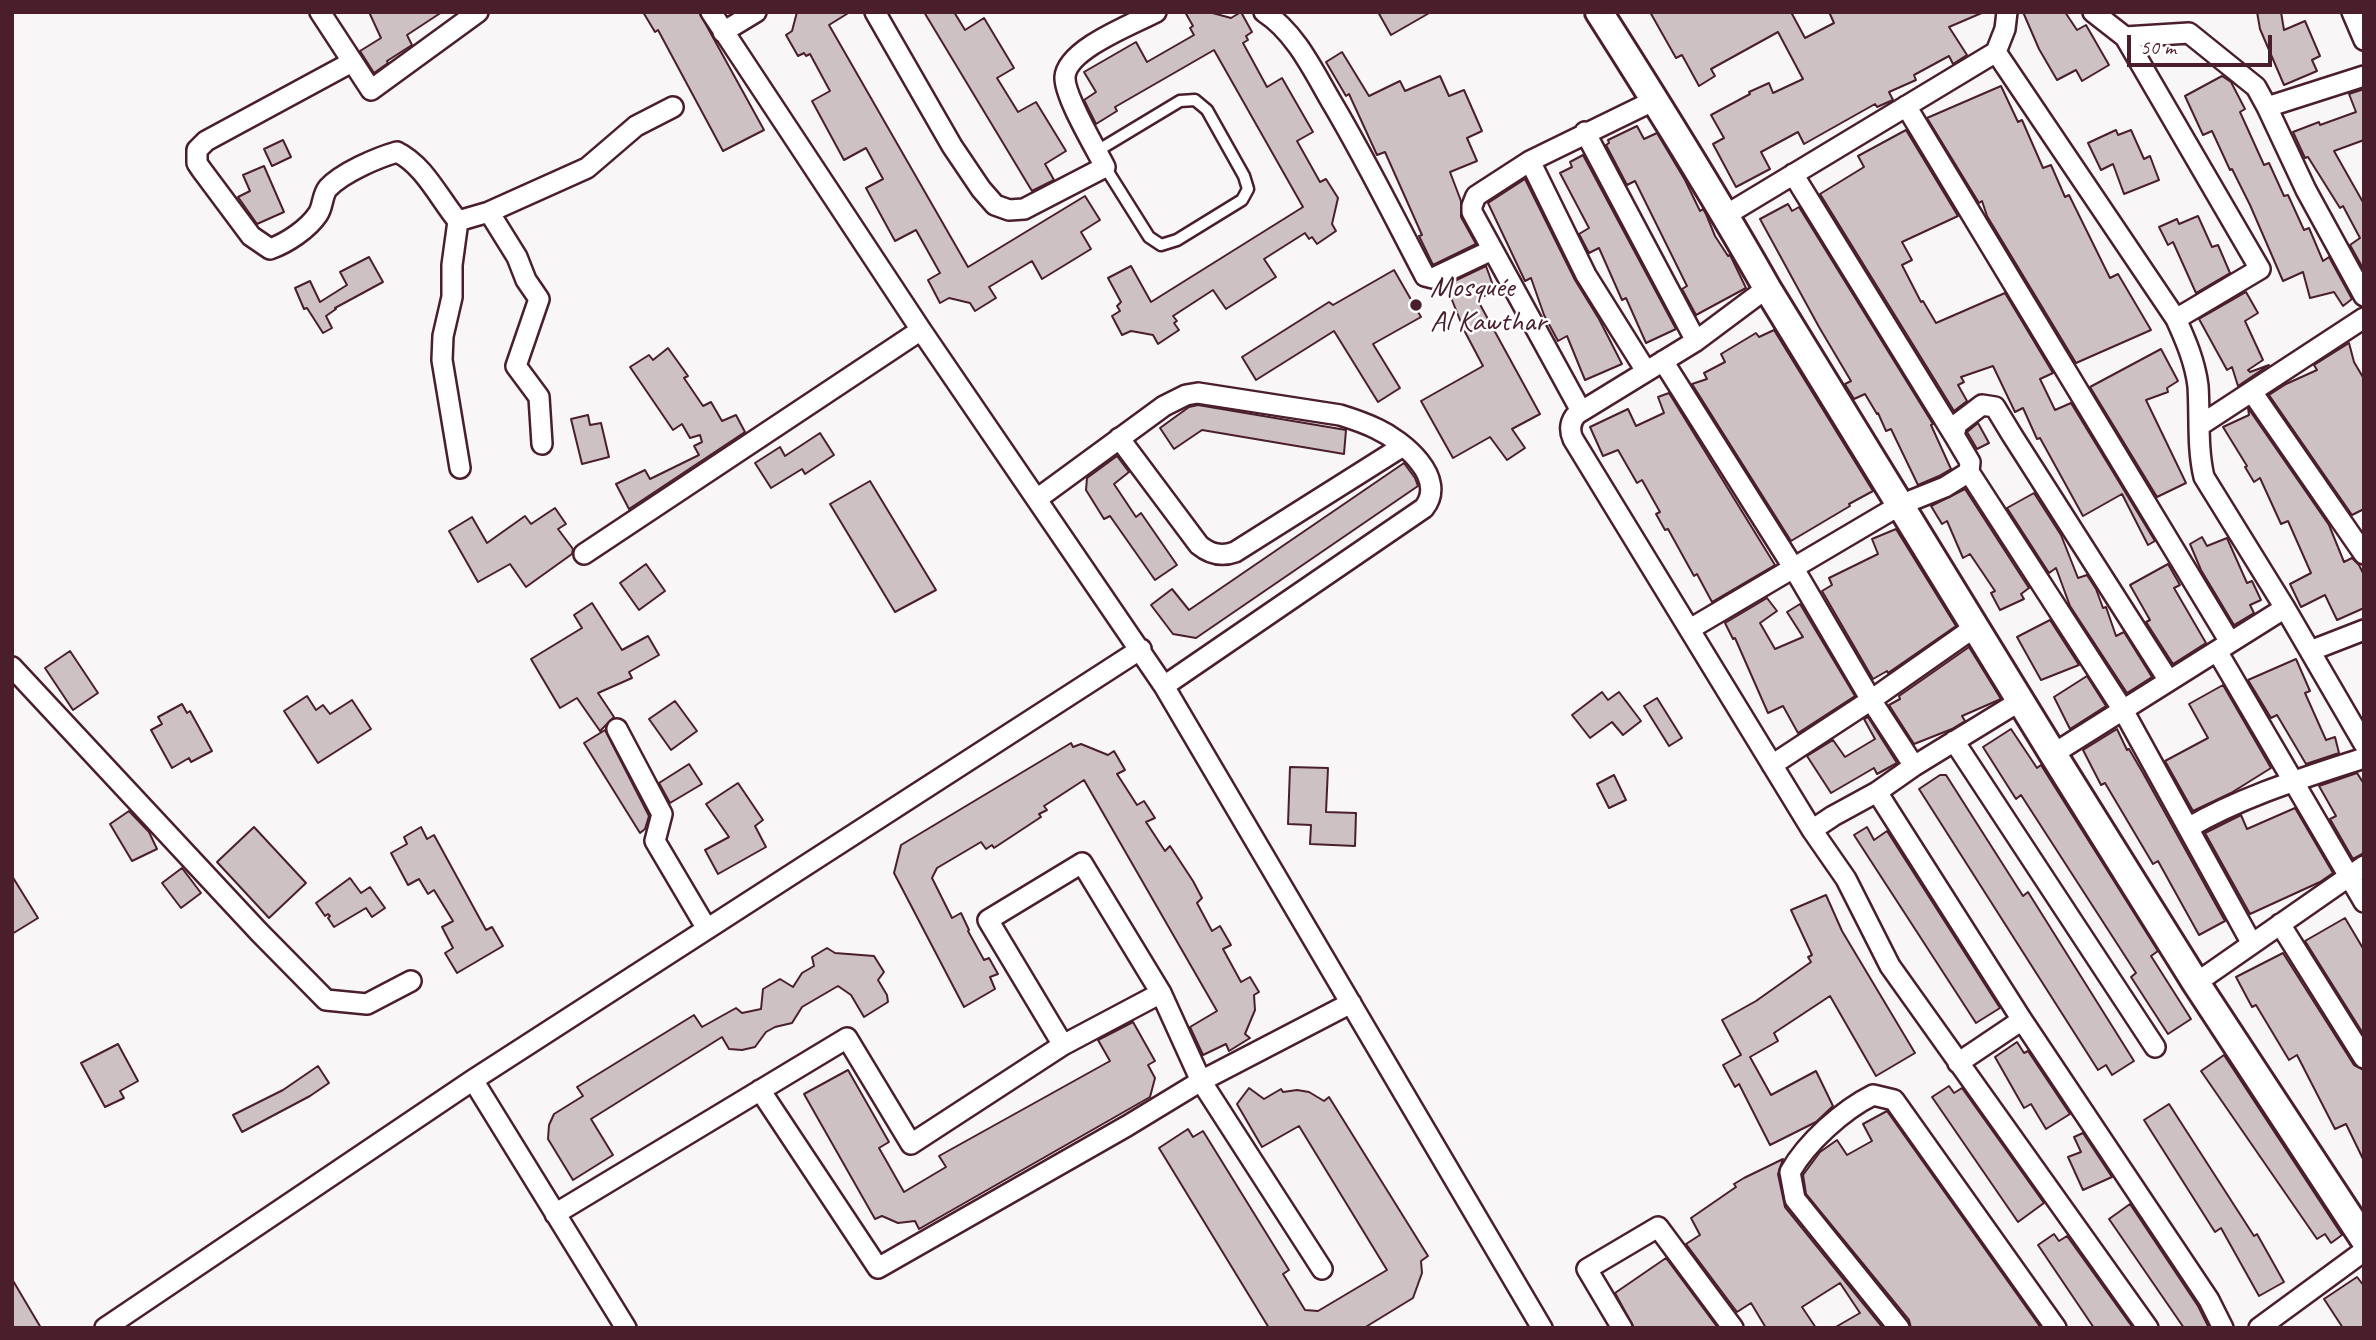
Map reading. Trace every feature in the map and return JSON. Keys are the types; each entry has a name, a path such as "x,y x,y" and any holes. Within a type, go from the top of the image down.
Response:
{"street":[{"path":"320,12 371,90 478,12"},
{"path":"712,12 921,330 1141,649 1542,1328"},
{"path":"723,32 756,12"},
{"path":"875,12 952,146 981,189 995,205 1009,210 1024,209 1101,159 1067,92 1065,77 1069,65 1081,51 1156,12"},
{"path":"1264,12 1275,20 1304,54 1366,160 1425,275 1433,278 1492,250"},
{"path":"1599,12 1726,215 1767,288 2053,754 2196,983 2364,1240"},
{"path":"1726,215 1996,52 2005,29 2007,12"},
{"path":"2093,12 2125,37 2260,269 2176,319"},
{"path":"2352,12 2364,40"},
{"path":"2125,37 2189,33 2256,87 2306,190 2364,296"},
{"path":"1996,52 2176,319 2190,350 2197,383 2200,460 2204,477 2285,608 2364,744"},
{"path":"352,62 206,141 197,150 197,163 251,236 270,249 287,243 319,214 326,190 342,178 382,156 397,152 418,167 458,221 452,265 452,297 443,336 442,360 460,468"},
{"path":"2267,107 2364,76"},
{"path":"1581,411 1472,212 1473,201 1480,192 1530,161 1655,100"},
{"path":"1906,106 2224,647 2292,781 2356,871 2364,902"},
{"path":"458,221 489,212 587,168 636,126 673,107"},
{"path":"1586,132 1696,341"},
{"path":"1530,161 1586,275 1646,372"},
{"path":"1793,174 1970,462 1969,472 2123,710 2252,944"},
{"path":"489,212 517,257 526,280 540,299 516,366 538,397 542,444"},
{"path":"1767,288 1696,341 1581,411 1572,421 1570,430 1573,439 1812,830 1846,879 1890,966 2148,1328"},
{"path":"2199,426 2364,318"},
{"path":"584,554 921,330"},
{"path":"1663,361 1914,766"},
{"path":"2252,392 2364,554"},
{"path":"1037,499 1119,438 1174,400 1186,395 1210,394 1340,415 1380,430 1403,446 1422,467 1432,486 1432,494 1424,509 1164,686"},
{"path":"1954,435 1957,424 1982,404 1995,407 2169,681"},
{"path":"1119,438 1199,545 1212,554 1220,555 1235,552 1403,446"},
{"path":"1690,629 1900,505 1945,487 1969,472"},
{"path":"2053,754 2285,608"},
{"path":"1772,765 1975,627"},
{"path":"2310,651 2364,629"},
{"path":"105,1328 472,1080 1141,649"},
{"path":"12,667 326,1000 367,1004 411,981"},
{"path":"1812,830 2020,701"},
{"path":"617,729 662,814 654,841 707,929"},
{"path":"1954,741 2155,1047"},
{"path":"2188,828 2221,809 2292,781 2364,758"},
{"path":"1877,792 2022,1020 2209,1300 2223,1328"},
{"path":"1063,1045 988,920 1082,863 1161,993 1201,1082 1322,1269"},
{"path":"2196,983 2356,871"},
{"path":"2280,924 2364,1058"},
{"path":"555,1214 847,1038 911,1144 1063,1045 1161,993"},
{"path":"760,1090 878,1268 1201,1082 1351,1003"},
{"path":"1958,1063 2022,1020"},
{"path":"472,1080 626,1328"},
{"path":"1899,1328 1796,1199 1790,1172 1799,1156 1852,1105 1872,1095 1894,1100 2056,1328"},
{"path":"1622,1328 1587,1269 1658,1227 1733,1328"},
{"path":"2259,1328 2364,1251"}],"lane":[{"path":"1195,100 1207,110 1244,176 1248,189 1242,200 1177,240 1161,245 1149,237 1101,159 1180,101 1195,100"}],"building":[{"path":"369,12 442,12 407,35 412,45 374,73 360,51 381,38"},
{"path":"643,12 699,12 764,130 723,151 658,30 655,32"},
{"path":"797,12 850,12 829,25 968,267 1085,196 1100,220 1081,232 1091,249 1042,279 1032,261 989,287 996,298 975,311 970,303 949,298 940,303 928,280 940,273 916,230 895,241 866,188 883,179 866,148 844,160 812,101 830,91 810,54 798,56 786,35 792,31"},
{"path":"924,12 954,12 965,30 984,18 1014,68 997,78 1018,112 1036,102 1066,151 1045,164 1054,180 1032,191"},
{"path":"1185,12 1209,12 1231,18 1241,12 1252,32 1246,36 1248,40 1243,43 1267,87 1282,78 1313,132 1297,141 1320,182 1326,179 1338,198 1332,224 1336,231 1317,244 1305,233 1264,259 1276,277 1226,309 1213,290 1173,316 1179,330 1158,344 1153,335 1131,331 1122,335 1112,316 1120,311 1117,306 1121,302 1108,278 1131,266 1151,302 1303,207 1214,50 1115,107 1117,111 1096,124 1084,100 1096,92 1084,72 1136,42 1147,62 1194,35 1190,28 1193,26"},
{"path":"1378,12 1431,12 1391,35"},
{"path":"1650,12 1791,12 1805,38 1834,23 1829,12 1984,12 1949,27 1967,55 1953,64 1949,56 1914,75 1916,80 1889,92 1893,100 1877,107 1875,104 1804,144 1798,132 1761,152 1770,169 1736,187 1713,144 1724,138 1711,115 1769,83 1773,93 1803,79 1778,32 1711,69 1715,76 1699,86 1682,55 1676,58"},
{"path":"2023,12 2065,12 2077,30 2086,25 2109,65 2082,81 2076,70 2057,80 2039,49"},
{"path":"2257,12 2281,12 2284,30 2305,21 2320,56 2312,60 2317,71 2284,85 2260,29"},
{"path":"1342,52 1369,96 1400,81 1405,91 1440,76 1449,96 1464,90 1482,131 1467,138 1477,161 1450,172 1461,201 1461,217 1476,244 1433,265 1385,152 1377,155 1349,94 1346,96 1326,62"},
{"path":"2222,76 2231,82 2245,109 2240,112 2264,165 2269,163 2304,230 2309,228 2323,261 2329,257 2352,299 2343,306 2334,292 2310,298 2303,272 2283,281 2250,205 2212,131 2203,135 2185,96"},
{"path":"2001,86 2018,122 2022,120 2043,168 2051,165 2065,197 2069,195 2110,278 2118,274 2151,330 2076,363 1987,216 1982,201 1979,203 1927,118"},
{"path":"2364,89 2364,140 2334,151 2364,204 2364,270 2350,245 2360,238 2343,206 2340,208 2308,157 2305,158 2293,132 2356,112 2349,94"},
{"path":"1637,126 1644,139 1657,133 1700,211 1703,209 1715,236 1728,256 1730,255 1746,288 1696,315 1682,289 1687,286 1635,181 1627,185 1606,145 1608,140"},
{"path":"1906,130 1958,216 1902,242 1912,260 1902,265 1921,302 1923,301 1936,323 2005,293 2053,373 2040,379 2055,410 2071,403 2155,541 2148,545 2122,494 2083,516 2040,438 2037,439 2023,408 2015,412 1993,366 1961,377 1964,382 1958,385 1967,401 1954,411 1820,194 1864,167 1858,156"},
{"path":"2116,130 2118,135 2131,130 2144,159 2150,156 2159,180 2124,194 2113,164 2101,170 2088,143"},
{"path":"283,140 291,157 272,166 264,149"},
{"path":"1583,155 1676,329 1646,343 1626,298 1622,300 1599,248 1589,253 1579,234 1589,228 1560,173 1572,167 1570,162"},
{"path":"264,166 284,212 257,224 238,197 250,191 243,175"},
{"path":"1525,179 1575,280 1622,364 1585,380 1567,336 1558,341 1544,315 1531,278 1525,281 1488,203"},
{"path":"1788,204 1792,211 1799,207 1933,424 1931,425 1951,469 1918,485 1891,429 1886,431 1865,394 1854,399 1846,386 1845,384 1851,381 1760,219"},
{"path":"2198,216 2212,247 2218,245 2230,273 2196,293 2173,242 2168,245 2159,227 2177,219 2179,224"},
{"path":"369,257 383,282 335,308 326,316 332,328 323,333 307,308 304,309 295,288 310,281 320,302 347,285 340,272"},
{"path":"1486,266 1495,291 1477,299 1540,414 1512,429 1525,448 1507,460 1490,437 1453,458 1421,401 1483,366 1464,330 1446,285"},
{"path":"1394,270 1421,317 1373,344 1400,388 1378,402 1334,331 1256,380 1242,357 1329,302 1333,305"},
{"path":"2246,292 2258,313 2245,321 2263,360 2248,370 2250,372 2269,365 2238,386 2232,367 2227,370 2199,319"},
{"path":"1774,330 1873,491 1791,541 1692,384 1707,379 1704,373 1725,362 1721,354 1756,333 1759,337"},
{"path":"2349,343 2354,362 2364,379 2364,509 2352,515 2269,395 2317,370 2314,365"},
{"path":"668,348 688,376 684,378 703,406 711,402 722,421 736,415 745,432 629,509 616,484 645,470 650,479 699,455 694,446 702,442 700,435 690,438 682,424 673,430 630,367 649,355 653,360"},
{"path":"2161,349 2178,381 2167,388 2168,392 2146,400 2186,483 2157,497 2090,387"},
{"path":"1669,393 1775,565 1712,602 1668,529 1665,530 1656,514 1660,512 1642,480 1637,483 1618,450 1603,456 1590,427 1628,409 1636,426 1664,413 1658,397"},
{"path":"1198,405 1346,430 1344,454 1202,430 1174,449 1160,428 1189,407"},
{"path":"2248,408 2329,525 2344,562 2352,558 2359,565 2364,575 2364,608 2337,620 2325,595 2301,607 2290,584 2311,573 2288,521 2281,524 2260,478 2254,482 2223,427 2249,415"},
{"path":"588,415 590,425 601,423 609,457 582,464 571,419"},
{"path":"1978,423 1989,443 1977,449 1967,432"},
{"path":"820,433 834,455 805,474 802,469 771,488 755,463 780,447 785,456"},
{"path":"1117,456 1129,472 1114,484 1136,517 1141,513 1177,565 1155,580 1110,516 1104,519 1086,490 1087,478"},
{"path":"1404,463 1418,486 1196,638 1173,634 1151,605 1172,589 1189,610"},
{"path":"870,481 936,590 895,612 830,504"},
{"path":"1965,489 2029,588 2021,594 2024,599 2000,610 1991,593 1995,591 1970,554 1963,558 1947,521 1942,524 1931,506"},
{"path":"2034,493 2061,535 2078,578 2087,575 2103,608 2106,607 2116,636 2124,632 2152,677 2127,693 2070,606 2056,568 2049,573 2007,508"},
{"path":"555,508 566,524 558,529 573,549 572,554 526,587 510,564 478,582 449,531 472,517 487,543 525,516 531,524"},
{"path":"1896,529 1956,626 1888,673 1887,671 1873,679 1822,591 1832,585 1829,578 1878,554 1872,539"},
{"path":"2202,537 2207,546 2227,538 2247,583 2252,581 2261,600 2250,605 2254,613 2234,625 2201,570 2190,544"},
{"path":"646,564 665,591 639,610 620,583"},
{"path":"2168,564 2180,585 2174,588 2206,643 2173,664 2146,622 2150,620 2130,585"},
{"path":"1767,598 1777,611 1760,623 1775,649 1803,637 1787,612 1800,604 1855,696 1798,733 1783,706 1768,713 1735,638 1733,639 1725,623"},
{"path":"592,603 622,650 648,636 659,655 629,672 632,678 598,693 614,717 600,731 577,698 560,708 531,659 582,628 574,615"},
{"path":"2050,620 2079,665 2041,680 2017,637"},
{"path":"1969,647 2001,699 1962,716 1965,721 1952,729 1914,744 1889,705"},
{"path":"70,651 98,693 73,710 45,668"},
{"path":"2296,659 2310,691 2305,693 2326,740 2335,737 2339,753 2306,764 2277,715 2271,718 2248,680"},
{"path":"2087,676 2106,706 2070,729 2054,697"},
{"path":"2223,685 2271,768 2231,793 2193,811 2165,761 2208,738 2189,704"},
{"path":"1602,692 1608,700 1619,692 1641,721 1623,735 1612,722 1590,738 1572,715"},
{"path":"307,696 316,710 323,705 330,714 352,700 371,729 318,763 284,711"},
{"path":"1657,698 1682,738 1669,746 1644,706"},
{"path":"675,701 697,731 671,750 649,719"},
{"path":"182,704 187,713 190,711 212,751 191,762 189,758 172,768 151,730 162,724 158,717"},
{"path":"1868,717 1897,763 1877,774 1874,768 1831,793 1807,756 1833,740 1845,757 1875,739 1864,719"},
{"path":"2011,729 2037,768 2041,765 2158,951 2151,956 2191,1019 2168,1034 2131,977 2136,973 2021,795 2016,799 1983,747"},
{"path":"2117,729 2225,921 2199,935 2158,861 2153,864 2105,783 2101,785 2083,750"},
{"path":"605,730 649,816 645,829 640,833 584,743"},
{"path":"1071,743 1073,747 1081,744 1108,755 1114,751 1125,770 1117,774 1137,805 1144,801 1155,818 1146,822 1165,851 1170,846 1193,881 1202,898 1197,903 1212,931 1220,926 1231,945 1223,949 1241,982 1250,977 1259,992 1254,995 1255,1010 1245,1034 1250,1038 1229,1051 1226,1044 1203,1055 1190,1027 1217,1011 1084,780 1044,806 1047,810 1039,814 1041,817 994,848 992,845 986,849 981,842 937,868 932,878 952,918 961,913 984,960 989,958 998,974 990,977 995,989 964,1007 894,873 901,845"},
{"path":"689,764 702,784 670,803 659,783"},
{"path":"1290,767 1328,768 1326,812 1356,813 1355,846 1310,844 1311,825 1288,824"},
{"path":"2357,773 2364,784 2364,853 2353,859 2330,819 2336,816 2319,786"},
{"path":"1614,775 1626,800 1609,808 1597,784"},
{"path":"1940,775 1946,775 2023,896 2028,892 2134,1061 2112,1075 2106,1065 2098,1070 1919,789"},
{"path":"738,783 763,820 755,826 766,847 718,874 705,850 729,837 706,804"},
{"path":"2295,808 2333,873 2320,882 2250,914 2205,833 2241,815 2247,829"},
{"path":"129,811 149,832 157,849 132,861 110,824"},
{"path":"254,827 306,883 269,918 217,862"},
{"path":"421,827 427,839 434,835 486,930 492,927 503,946 457,973 445,953 453,948 442,927 453,921 434,890 428,894 419,879 408,885 391,853 407,844 404,837"},
{"path":"1867,827 1874,840 1887,831 2000,1008 1976,1023 1854,835"},
{"path":"182,868 201,893 181,908 162,883"},
{"path":"12,876 38,918 12,934"},
{"path":"350,878 361,893 370,887 385,908 372,917 366,908 334,927 328,918 330,916 325,916 316,903"},
{"path":"1826,895 1842,931 1915,1053 1876,1076 1830,996 1774,1033 1778,1041 1750,1057 1771,1095 1816,1071 1833,1106 1816,1122 1770,1145 1739,1084 1735,1087 1723,1065 1741,1055 1722,1020 1756,1001 1811,962 1808,957 1812,955 1791,910"},
{"path":"2345,918 2364,950 2364,1035 2305,941"},
{"path":"827,948 835,953 874,956 884,972 878,980 888,1002 864,1017 851,995 838,986 802,1007 792,1023 766,1032 755,1047 729,1049 722,1037 591,1119 613,1155 573,1180 548,1139 549,1125 554,1114 583,1096 577,1087 694,1015 702,1027 736,1008 742,1013 761,1009 763,989 780,979 793,987 802,973 814,966 812,957"},
{"path":"2283,953 2354,1065 2364,1070 2364,1161 2346,1124 2335,1129 2297,1055 2289,1060 2256,1005 2252,1007 2236,977"},
{"path":"1133,1022 1155,1061 1148,1065 1155,1078 1150,1097 919,1229 915,1221 898,1223 882,1216 875,1219 804,1094 848,1070 889,1142 879,1148 904,1192 946,1167 939,1156 1110,1061 1098,1040"},
{"path":"2017,1042 2024,1053 2028,1051 2070,1114 2046,1129 2031,1104 2024,1108 1995,1057"},
{"path":"118,1044 138,1081 120,1091 124,1098 105,1107 81,1063"},
{"path":"2224,1055 2342,1235 2331,1243 2325,1234 2317,1239 2201,1071"},
{"path":"318,1066 329,1083 242,1132 233,1115 283,1090"},
{"path":"1949,1086 1954,1093 1962,1088 2044,1203 2018,1222 1932,1097"},
{"path":"1249,1088 1264,1099 1281,1089 1283,1092 1309,1092 1324,1101 1329,1097 1428,1256 1421,1261 1422,1273 1413,1298 1364,1328 1269,1328 1159,1148 1188,1129 1193,1137 1203,1131 1289,1270 1283,1274 1305,1310 1318,1311 1387,1270 1299,1126 1262,1147 1237,1104"},
{"path":"2169,1104 2254,1236 2257,1234 2284,1282 2259,1296 2221,1228 2215,1232 2144,1120"},
{"path":"1887,1111 2041,1328 1911,1328 1909,1320 1806,1194 1803,1175 1820,1152 1837,1140 1847,1155 1872,1141 1863,1124"},
{"path":"2083,1133 2112,1177 2083,1190 2068,1157 2081,1152 2074,1137"},
{"path":"1783,1159 1778,1174 1785,1207 1883,1328 1834,1328 1860,1313 1840,1283 1802,1307 1816,1328 1766,1328 1751,1303 1737,1312 1686,1244 1700,1235 1691,1218 1736,1187 1734,1184"},
{"path":"2130,1204 2198,1306 2209,1328 2184,1328 2109,1219"},
{"path":"2054,1234 2059,1241 2067,1236 2133,1328 2094,1328 2038,1245"},
{"path":"1666,1258 1718,1328 1634,1328 1615,1293"},
{"path":"2357,1277 2364,1286 2364,1328 2343,1328 2324,1299"},
{"path":"12,1279 41,1328 12,1328"}],"place":[{"name":"Mosquée Al Kawthar","path":"1416,305"}]}
